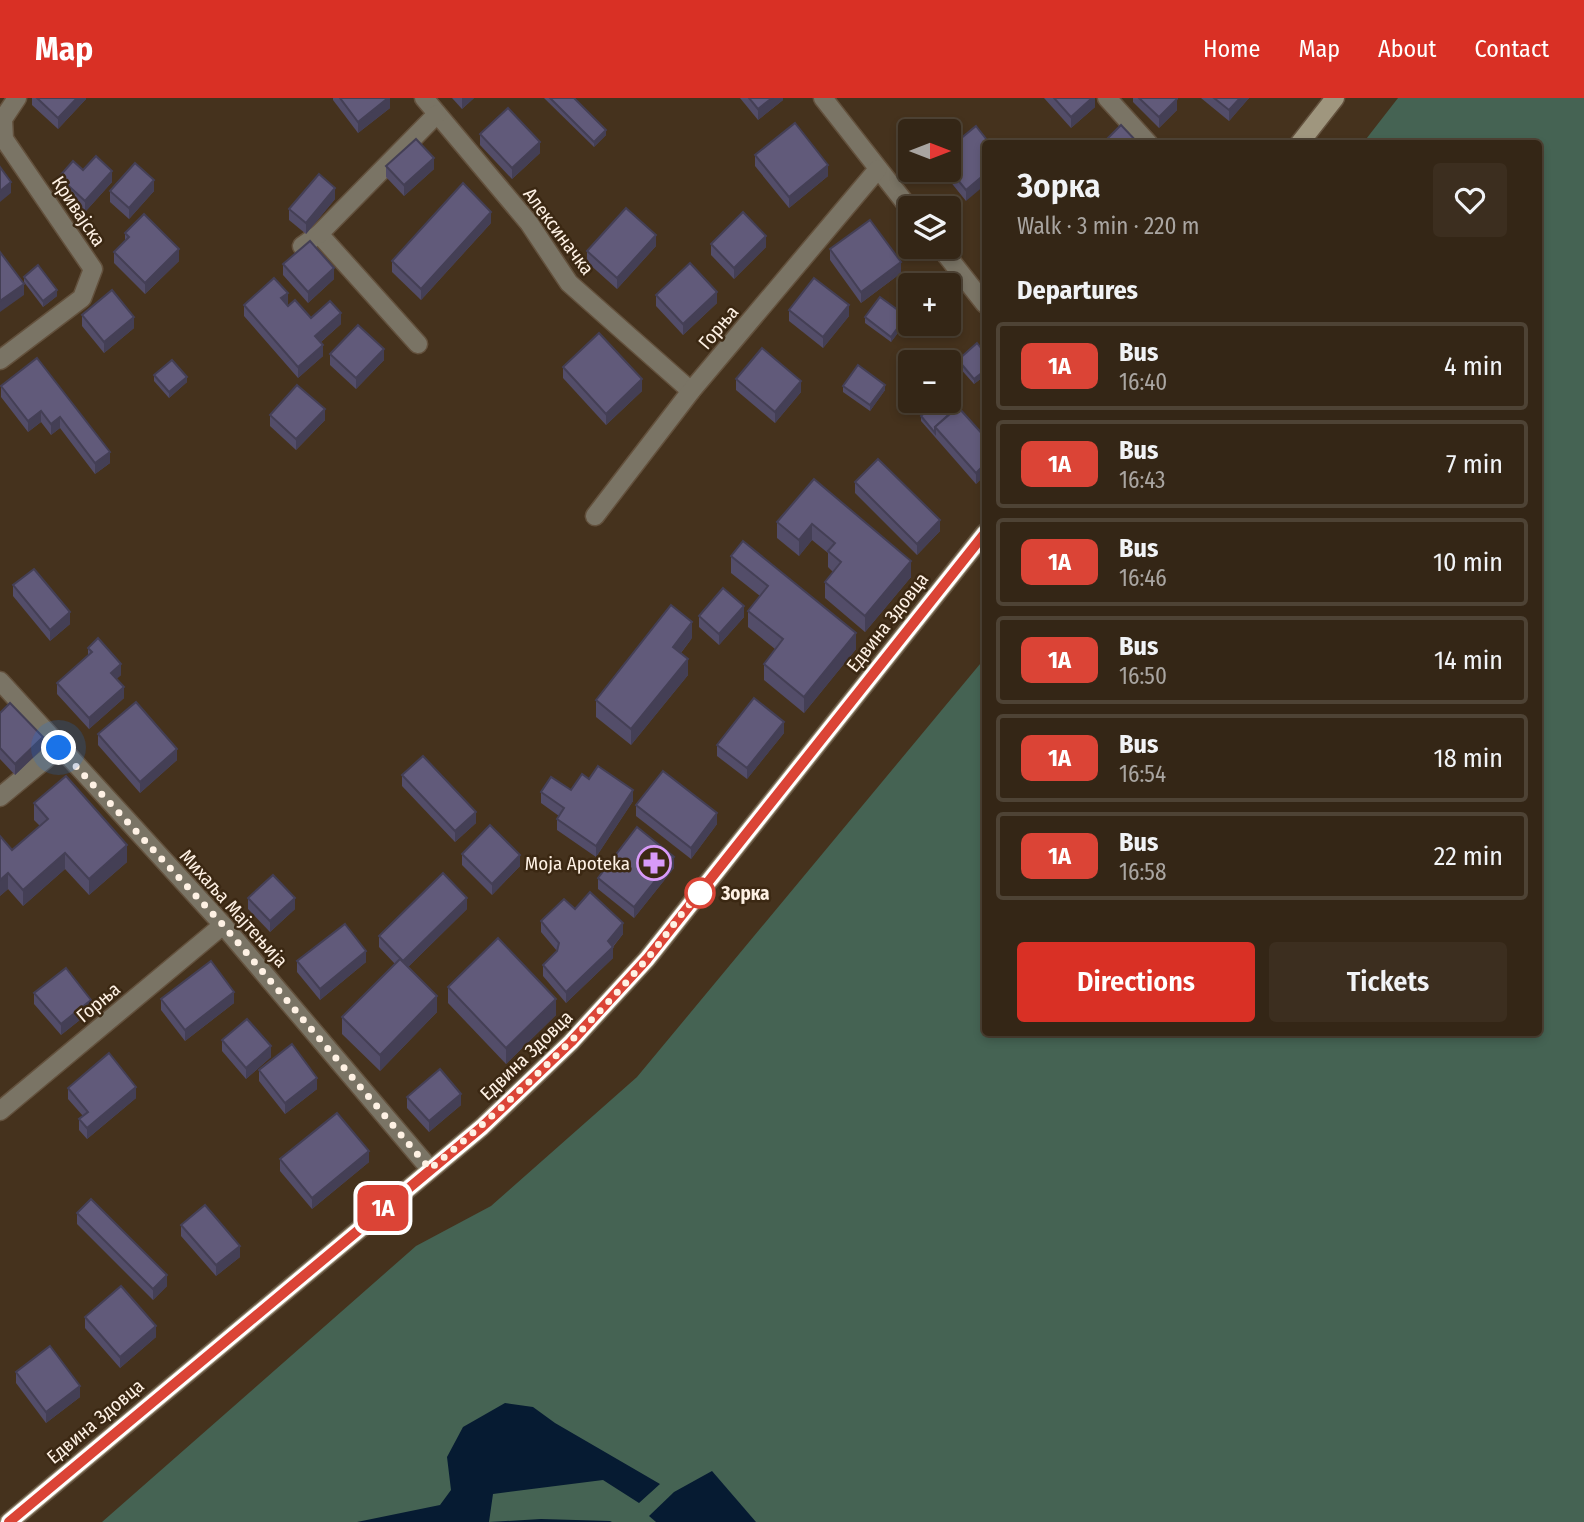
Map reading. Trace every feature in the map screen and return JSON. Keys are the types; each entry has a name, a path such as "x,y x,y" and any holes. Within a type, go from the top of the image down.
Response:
{"main road":[{"path":"1302,140 1335,98"},
{"name":"Едвина Здовца","path":"9,1522 482,1127 571,1042 647,959 982,537"}],"street":[{"name":"Кривајска","path":"0,360 82,298 93,269 4,139 3,119 17,98"},
{"name":"Алексиначка","path":"424,98 529,223 569,283 691,391"},
{"path":"823,98 900,196"},
{"path":"1107,98 1145,140"},
{"path":"302,246 319,234 437,114"},
{"name":"Горња","path":"595,516 691,391 878,169"},
{"path":"319,234 418,344"},
{"path":"949,259 982,300"},
{"name":"Михаља Мајтењија","path":"0,681 223,925 430,1169"},
{"path":"0,796 59,748"},
{"name":"Горња","path":"0,1111 223,925"}],"green space":[{"path":"1398,98 1584,98 1584,1522 102,1522 416,1246 491,1206 637,1077 982,662 982,1036 1542,1036 1542,140 1365,140"}],"water":[{"path":"505,1403 533,1407 555,1423 660,1484 639,1503 603,1480 493,1494 489,1522 357,1522 440,1505 451,1490 447,1457 463,1427"},
{"path":"712,1471 756,1522 656,1522 649,1516 674,1492"},
{"path":"541,1519 610,1521 612,1522 489,1522"}],"building":[{"path":"37,98 77,98 58,118"},
{"path":"340,98 388,98 358,122"},
{"path":"550,98 574,98 606,130 594,142"},
{"path":"749,98 772,98 758,109"},
{"path":"1054,98 1092,98 1071,117"},
{"path":"1139,98 1177,98 1177,99 1159,117"},
{"path":"1214,98 1240,98 1229,110"},
{"path":"508,108 540,142 512,168 480,134"},
{"path":"795,123 828,165 789,197 755,155"},
{"path":"1121,125 1135,140 1106,140"},
{"path":"976,126 987,140 982,140 982,177 966,190 959,182 961,138"},
{"path":"416,139 434,158 404,185 386,166"},
{"path":"96,156 112,171 85,201 59,177 73,161 83,170"},
{"path":"135,163 154,180 129,208 110,191"},
{"path":"0,167 11,182 0,191"},
{"path":"319,174 335,188 306,223 289,209"},
{"path":"463,183 491,212 421,289 392,261"},
{"path":"626,208 656,235 617,278 587,251"},
{"path":"743,212 766,236 734,268 711,244"},
{"path":"144,214 179,249 145,283 114,252 129,237 125,233"},
{"path":"870,220 901,262 861,292 830,249"},
{"path":"310,241 334,268 308,292 283,264"},
{"path":"0,252 24,284 0,301"},
{"path":"690,263 717,292 683,324 656,295"},
{"path":"38,265 57,290 43,301 24,277"},
{"path":"274,278 288,293 281,298 288,306 295,300 311,318 330,301 341,313 315,336 323,345 298,367 244,305"},
{"path":"814,278 849,305 823,337 789,310"},
{"path":"112,290 134,317 104,342 82,315"},
{"path":"880,297 898,310 898,327 891,337 865,317"},
{"path":"358,325 384,349 356,378 330,354"},
{"path":"599,333 642,379 606,414 563,367"},
{"path":"977,343 982,349 982,373 974,379 961,364 961,357"},
{"path":"762,348 801,381 775,412 736,379"},
{"path":"37,358 110,452 95,463 60,417 51,424 41,411 28,421 1,386"},
{"path":"172,360 187,377 169,392 154,375"},
{"path":"858,365 885,385 870,405 843,386"},
{"path":"297,385 325,409 296,439 270,415"},
{"path":"961,410 982,434 982,467 976,473 935,427 951,413 961,413"},
{"path":"924,413 951,413 935,427 935,433 921,416"},
{"path":"878,459 940,520 917,544 855,482"},
{"path":"814,479 911,561 865,616 825,582 841,562 828,551 835,543 812,524 799,540 777,522"},
{"path":"743,541 856,633 804,697 764,664 783,639 748,611 768,586 731,556"},
{"path":"34,569 70,612 50,630 13,585"},
{"path":"723,588 744,606 719,634 699,616"},
{"path":"671,605 692,622 673,647 688,659 631,729 596,700"},
{"path":"98,638 121,664 111,673 124,687 89,718 57,683 92,652 88,648"},
{"path":"754,698 784,722 747,768 717,745"},
{"path":"136,702 177,749 140,782 98,734"},
{"path":"10,703 43,737 15,764 0,748 0,713"},
{"path":"423,756 476,812 455,831 402,775"},
{"path":"598,766 633,790 596,846 557,819 564,808 541,792 551,777 571,790 582,774 589,779"},
{"path":"663,771 717,813 691,848 636,805"},
{"path":"66,776 127,845 89,879 65,853 23,890 8,873 0,880 0,836 12,850 48,819 34,803"},
{"path":"490,825 520,855 492,884 462,854"},
{"path":"637,827 674,857 634,907 598,878"},
{"path":"443,873 467,898 403,961 379,936"},
{"path":"273,875 295,898 270,921 248,898"},
{"path":"590,892 623,923 608,941 613,947 566,992 543,965 557,951 559,943 541,921 564,899 575,909"},
{"path":"345,924 366,951 320,989 297,961"},
{"path":"498,938 556,999 506,1048 448,987"},
{"path":"400,959 437,996 380,1055 342,1017"},
{"path":"211,961 234,992 185,1030 161,999"},
{"path":"66,968 91,1000 61,1024 34,993"},
{"path":"247,1019 271,1046 246,1068 222,1040"},
{"path":"292,1044 317,1078 285,1103 259,1070"},
{"path":"109,1053 136,1087 87,1128 79,1119 88,1112 68,1088"},
{"path":"440,1069 461,1094 429,1121 407,1097"},
{"path":"337,1113 369,1151 312,1198 280,1159"},
{"path":"91,1199 167,1275 153,1289 77,1213"},
{"path":"205,1205 240,1246 216,1265 181,1225"},
{"path":"121,1286 156,1326 120,1357 85,1317"},
{"path":"50,1346 80,1386 46,1412 16,1372"}],"bus line":[{"name":"1A","path":"9,1522 275,1297 482,1127 571,1042 647,959 982,537"}],"place":[{"name":"Moja Apoteka","path":"654,863"},
{"name":"Зорка","path":"700,893"}],"route":[{"path":"59,748 223,925 430,1169 482,1127 571,1042 647,959 700,893"}]}
